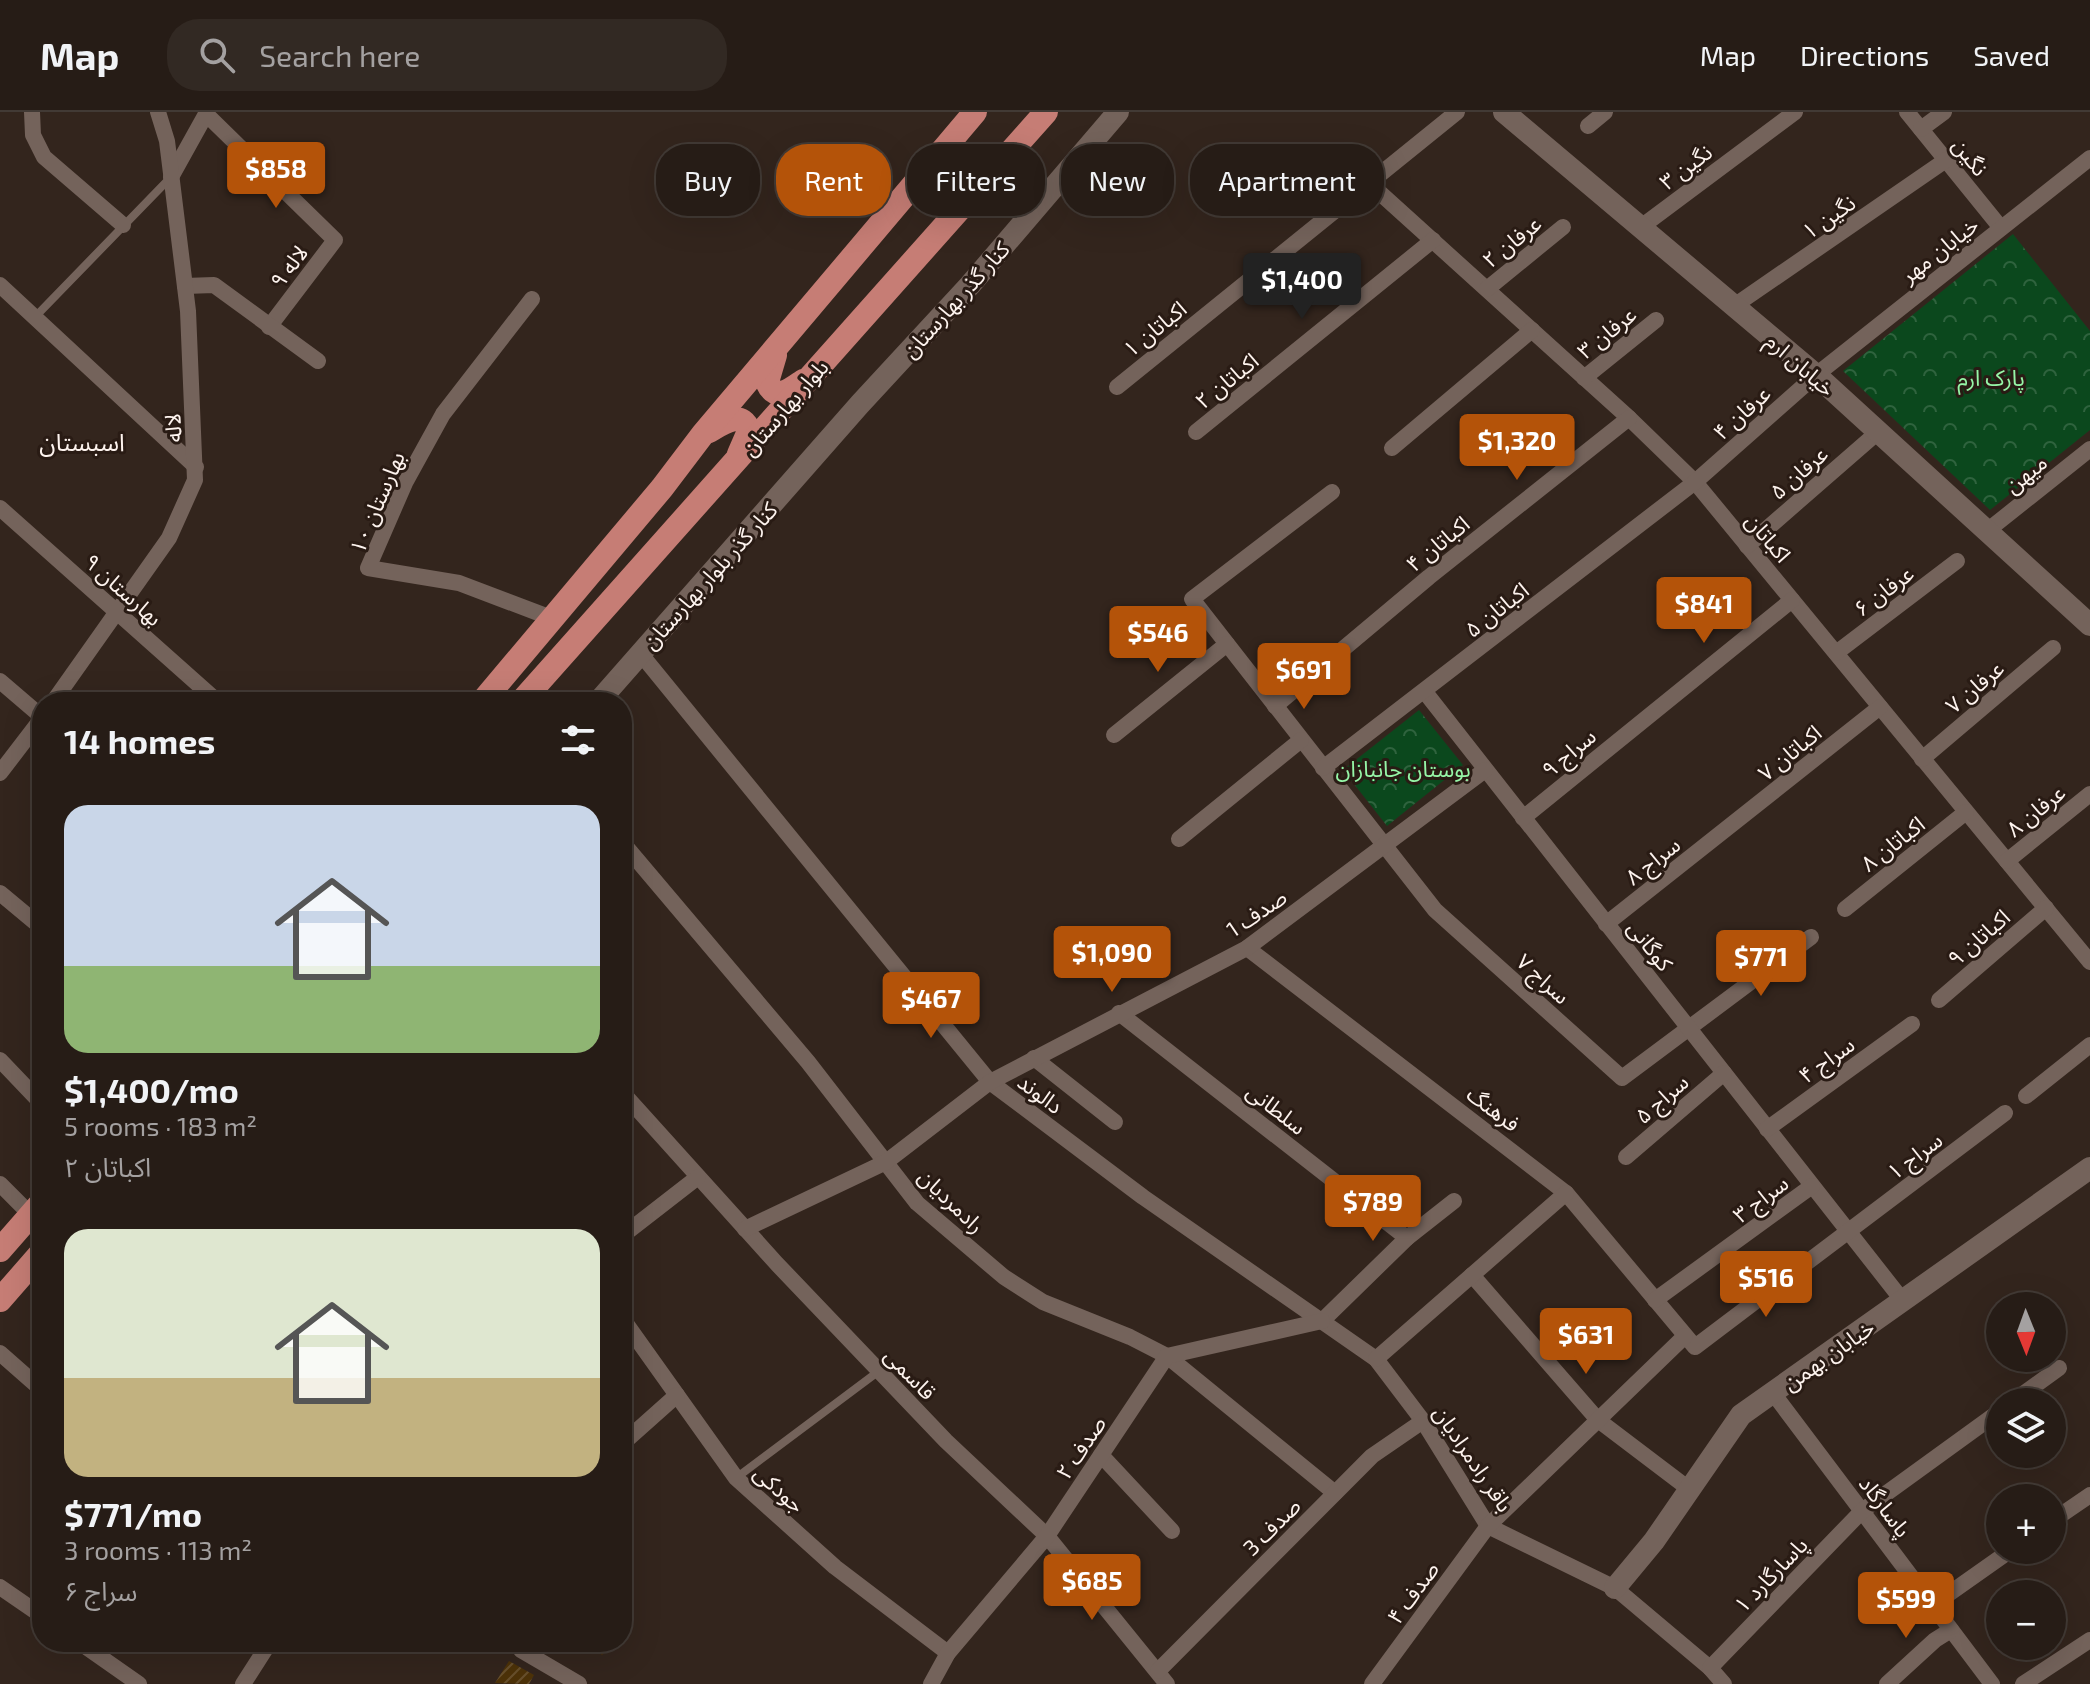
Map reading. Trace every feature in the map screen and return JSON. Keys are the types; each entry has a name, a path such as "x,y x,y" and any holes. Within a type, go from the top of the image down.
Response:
{"main road":[{"name":"بلوار بهارستان","path":"491,692 975,112"},
{"name":"بلوار بهارستان","path":"532,692 1046,112"},
{"path":"777,349 767,382 770,390 777,394 786,393 812,375"},
{"path":"703,434 731,419 739,418 746,423 749,431 735,463"},
{"path":"0,1250 32,1214"},
{"path":"0,1300 32,1263"}],"street":[{"path":"32,112 33,135 44,157 123,225"},
{"name":"لاله","path":"60,692 169,538 195,480 185,286 167,141 158,112"},
{"name":"کنار گذر بهارستان","path":"822,449 970,285 1118,112"},
{"name":"اکباتان ۱","path":"1384,171 1457,112"},
{"name":"خیابان ارم","path":"1504,112 1816,375 2090,625"},
{"path":"1588,126 1605,112"},
{"name":"نگین ۳","path":"1641,227 1795,112"},
{"name":"نگین","path":"1907,112 2001,228"},
{"path":"1921,129 1944,112"},
{"name":"لاله ۹","path":"171,177 207,113 335,240 269,327"},
{"name":"خیابان مهر","path":"1816,375 2090,158"},
{"name":"نگین ۱","path":"1734,306 1946,160"},
{"name":"اکباتان","path":"1384,196 1629,418 1695,482 2090,962"},
{"name":"اکباتان ۱","path":"1117,387 1328,216"},
{"name":"عرفان ۲","path":"1487,289 1563,227"},
{"name":"اکباتان ۲","path":"1196,432 1433,240"},
{"path":"0,285 196,467"},
{"path":"185,286 214,285 318,361"},
{"name":"بهارستان ۱۰","path":"532,299 443,414 405,483 368,568 459,583 554,619"},
{"name":"عرفان ۳","path":"1584,378 1656,320"},
{"path":"1392,448 1532,330"},
{"name":"عرفان ۴","path":"1695,482 1816,375"},
{"name":"اکباتان ۴","path":"1275,706 1429,577 1629,418"},
{"name":"عرفان ۵","path":"1747,546 1878,432"},
{"name":"کنار گذر بلوار بهارستان","path":"607,692 822,449"},
{"name":"میهن","path":"1987,531 2090,449"},
{"name":"اکباتان ۵","path":"1323,768 1695,482"},
{"path":"1332,492 1192,599 1384,847"},
{"name":"بهارستان ۹","path":"0,508 207,692"},
{"name":"عرفان ۶","path":"1836,653 1957,561"},
{"name":"سراج ۹","path":"1523,818 1792,600"},
{"path":"1114,735 1227,644"},
{"name":"عرفان ۷","path":"1922,759 2053,648"},
{"name":"دالوند","path":"640,653 990,1082 1143,1197 1322,1321"},
{"path":"0,681 32,708"},
{"name":"کوگانی","path":"1425,692 1903,1301"},
{"name":"اکباتان ۷","path":"1725,831 1880,707"},
{"path":"0,773 32,730"},
{"path":"1179,839 1301,740"},
{"name":"صدف 1","path":"745,1229 886,1162 990,1082 1247,948 1485,770"},
{"name":"عرفان ۸","path":"2007,861 2090,794"},
{"name":"اکباتان ۸","path":"1845,909 1966,812"},
{"name":"سراج ۸","path":"1606,924 1725,831"},
{"name":"سراج ۷","path":"1384,847 1435,910 1622,1078 1687,1027"},
{"name":"رادمردیان","path":"632,854 808,1062 917,1203 1004,1277 1043,1302 1130,1337 1167,1356 1335,1493"},
{"path":"0,893 32,920"},
{"name":"اکباتان ۹","path":"1939,1000 2046,908"},
{"path":"1687,1027 1811,937"},
{"name":"فرهنگ","path":"1247,948 1566,1193 1685,1336"},
{"name":"سلطانی","path":"1119,1013 1407,1238"},
{"name":"سراج ۴","path":"1767,1129 1912,1024"},
{"path":"2026,1096 2090,1045"},
{"path":"1034,1058 1115,1122"},
{"path":"0,1060 32,1094"},
{"name":"سراج ۵","path":"1626,1157 1724,1073"},
{"name":"قاسمی","path":"632,1103 745,1229 946,1441 1047,1536 1163,1678"},
{"name":"سراج ۱","path":"1685,1336 1695,1347 2005,1113"},
{"name":"خیابان بهمن","path":"1615,1588 1654,1541 1741,1415 2090,1168"},
{"path":"632,1228 698,1177"},
{"path":"0,1184 32,1205"},
{"name":"سراج ۳","path":"1655,1300 1812,1186"},
{"path":"1376,1359 1566,1193"},
{"path":"1167,1356 1322,1321 1407,1238 1454,1201"},
{"path":"1472,1275 1598,1420 1689,1489"},
{"name":"باقر رادمرادیان","path":"1322,1321 1376,1359 1423,1421 1488,1526 1615,1588 1710,1668 1724,1684"},
{"name":"جودکی","path":"632,1332 736,1478 835,1567 948,1653"},
{"name":"صدف ۴","path":"1372,1684 1488,1526 1685,1336"},
{"path":"0,1353 32,1381"},
{"name":"صدف ۲","path":"931,1684 948,1653 1047,1536 1167,1356"},
{"path":"2031,1388 2053,1372"},
{"name":"پاسارگاد","path":"1773,1393 1992,1684"},
{"path":"632,1435 677,1395"},
{"name":"صدف 3","path":"1163,1678 1372,1456 1423,1421"},
{"name":"پاسارگارد ۱","path":"1710,1668 1862,1511 1986,1421"},
{"path":"1101,1455 1172,1531"},
{"path":"2066,1511 2090,1495"},
{"path":"1933,1605 1991,1564"},
{"path":"0,1587 32,1609"},
{"path":"1887,1684 1935,1640 1951,1630"},
{"path":"2023,1684 2090,1640"},
{"path":"93,1652 139,1684"},
{"path":"249,1682 265,1652"},
{"path":"524,1652 579,1684"}],"lane":[{"path":"35,317 171,177"},
{"path":"736,1478 879,1371"}],"green space":[{"name":"پارک ارم","path":"2013,234 2090,331 2090,430 1990,510 1843,371"},
{"name":"بوستان جانبازان","path":"1419,710 1463,765 1387,826 1343,770"}],"building":[{"path":"509,1661 534,1675 529,1684 495,1683"}],"district":[{"name":"اسبستان","path":"82,441"}]}
